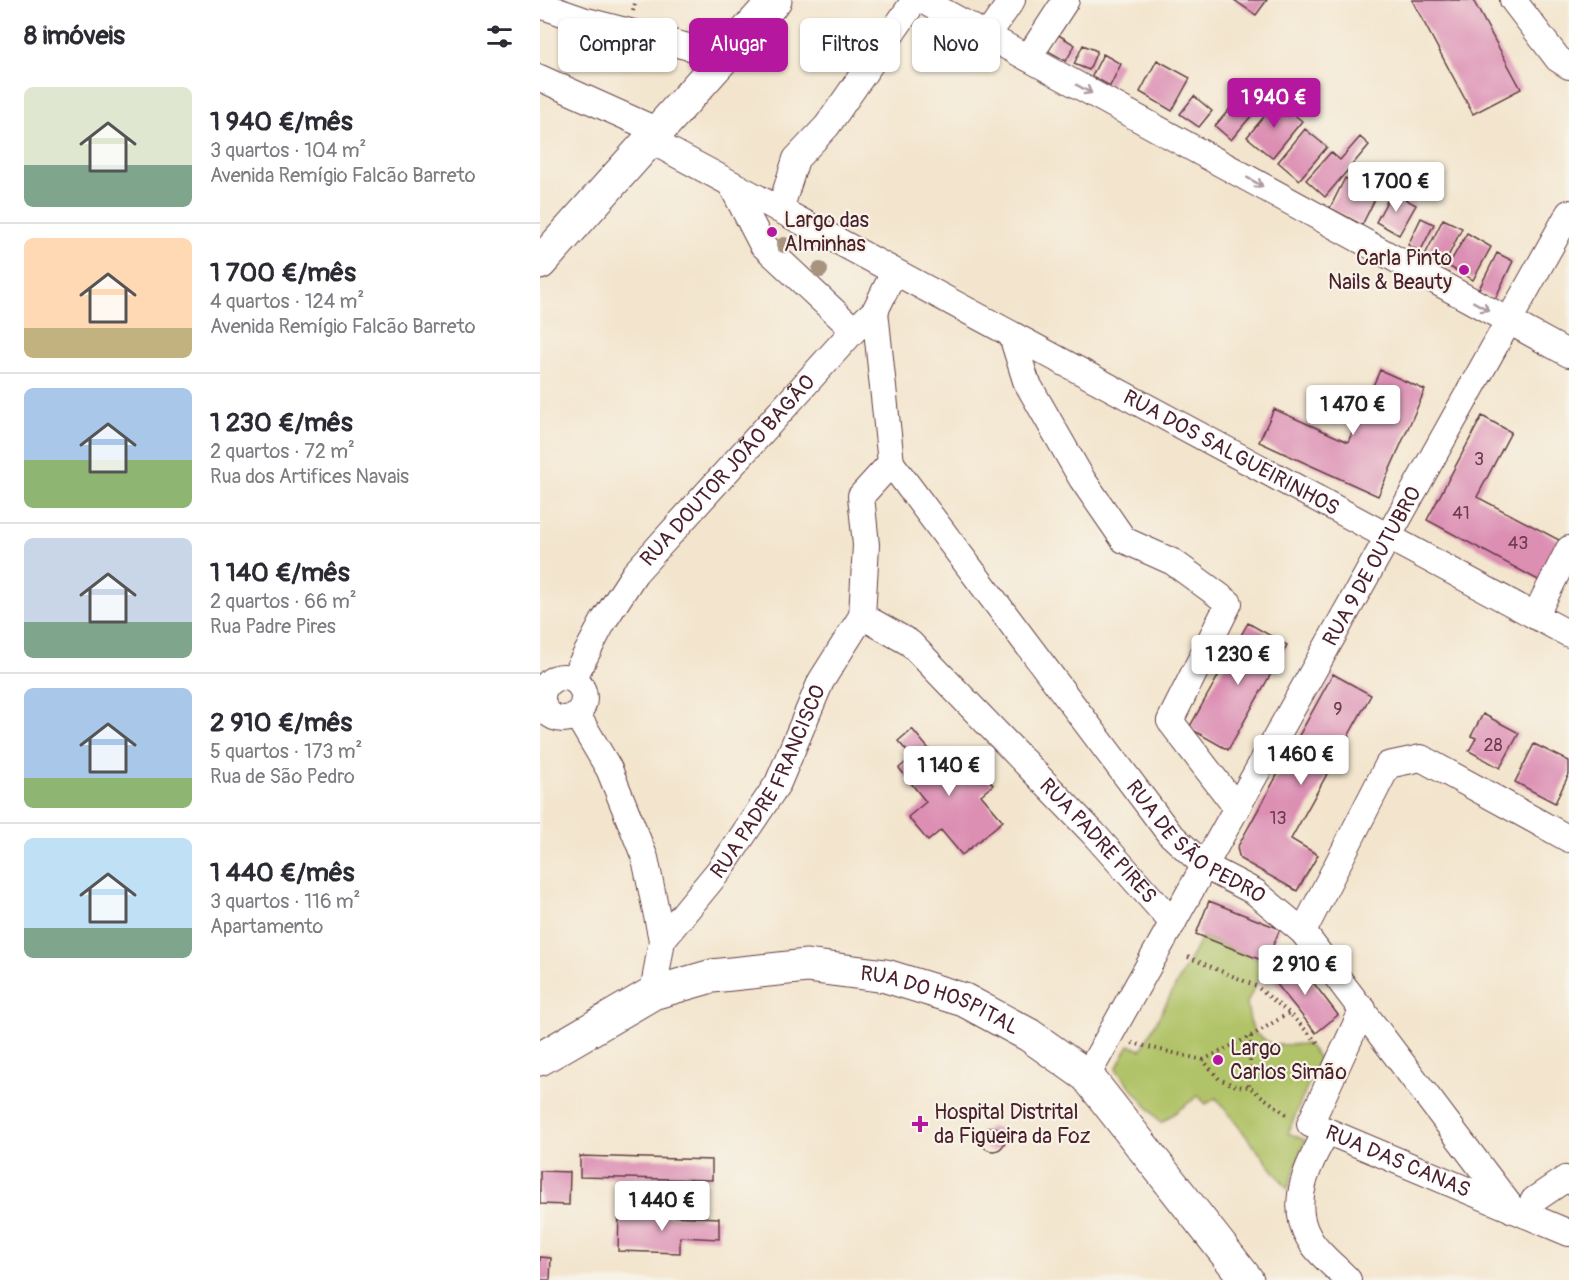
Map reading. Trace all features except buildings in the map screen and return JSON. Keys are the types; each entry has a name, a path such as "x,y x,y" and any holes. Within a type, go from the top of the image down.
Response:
{"street":[{"path":"759,18 775,0"},
{"path":"780,210 796,159 827,126 915,0"},
{"path":"922,0 960,9"},
{"path":"1000,18 1012,0"},
{"path":"1028,58 1066,0"},
{"path":"1513,0 1558,58 1569,66"},
{"path":"540,5 583,20 689,47"},
{"path":"1000,43 1569,354"},
{"path":"547,245 654,136 710,72"},
{"path":"540,78 654,136 731,184 894,272"},
{"path":"731,184 762,244 854,330"},
{"name":"RUA 9 DE OUTUBRO","path":"1087,1076 1569,213"},
{"name":"RUA DOUTOR JOÃO BAGÃO","path":"573,679 603,622 634,573 854,330 875,311 894,272"},
{"name":"RUA DOS SALGUEIRINHOS","path":"894,272 1569,634"},
{"path":"862,616 866,544 861,496 891,463 875,311"},
{"path":"1012,336 1026,381 1082,479 1124,540 1173,562 1229,603 1170,722 1237,808"},
{"name":"RUA DE SÃO PEDRO","path":"891,463 1169,833 1205,866 1255,892 1303,932 1520,1213"},
{"path":"1535,616 1569,549"},
{"name":"RUA PADRE PIRES","path":"862,616 910,643 1093,833 1173,923"},
{"name":"RUA PADRE FRANCISCO","path":"662,940 721,868 778,783 821,681 862,616"},
{"path":"555,678 573,679 583,689 585,696 582,709 577,715 561,720 554,718 548,713 541,696 544,689 555,678"},
{"path":"577,715 609,769 645,858 662,940 652,993"},
{"path":"1303,932 1389,765 1421,758 1569,838"},
{"name":"RUA DO HOSPITAL","path":"540,1059 652,993 712,976 807,966 886,976 964,1000 1029,1035 1087,1076 1247,1280"},
{"name":"RUA DAS CANAS","path":"1363,1008 1338,1063 1319,1128 1569,1233"},
{"path":"1319,1128 1302,1191 1302,1240 1348,1280"},
{"path":"1520,1213 1534,1200 1565,1179 1569,1181"}],"path":[{"path":"1188,957 1256,986 1289,1013 1338,1063"},
{"path":"1203,1060 1251,1036 1289,1013"},
{"path":"1249,1087 1251,1036"},
{"path":"1132,1043 1203,1060 1219,1079 1236,1086 1249,1087 1293,1119 1319,1128"}],"green space":[{"name":"Largo Carlos Simão","path":"1202,937 1266,962 1247,1003 1255,1033 1273,1045 1307,1044 1319,1058 1288,1133 1305,1140 1288,1189 1216,1098 1206,1104 1198,1096 1161,1123 1116,1069 1129,1045 1141,1050"}],"place":[{"name":"Largo das Alminhas","path":"772,232"},
{"name":"Carla Pinto Nails & Beauty","path":"1464,270"},
{"name":"Largo Carlos Simão","path":"1218,1060"},
{"name":"Hospital Distrital da Figueira da Foz","path":"920,1124"}]}
